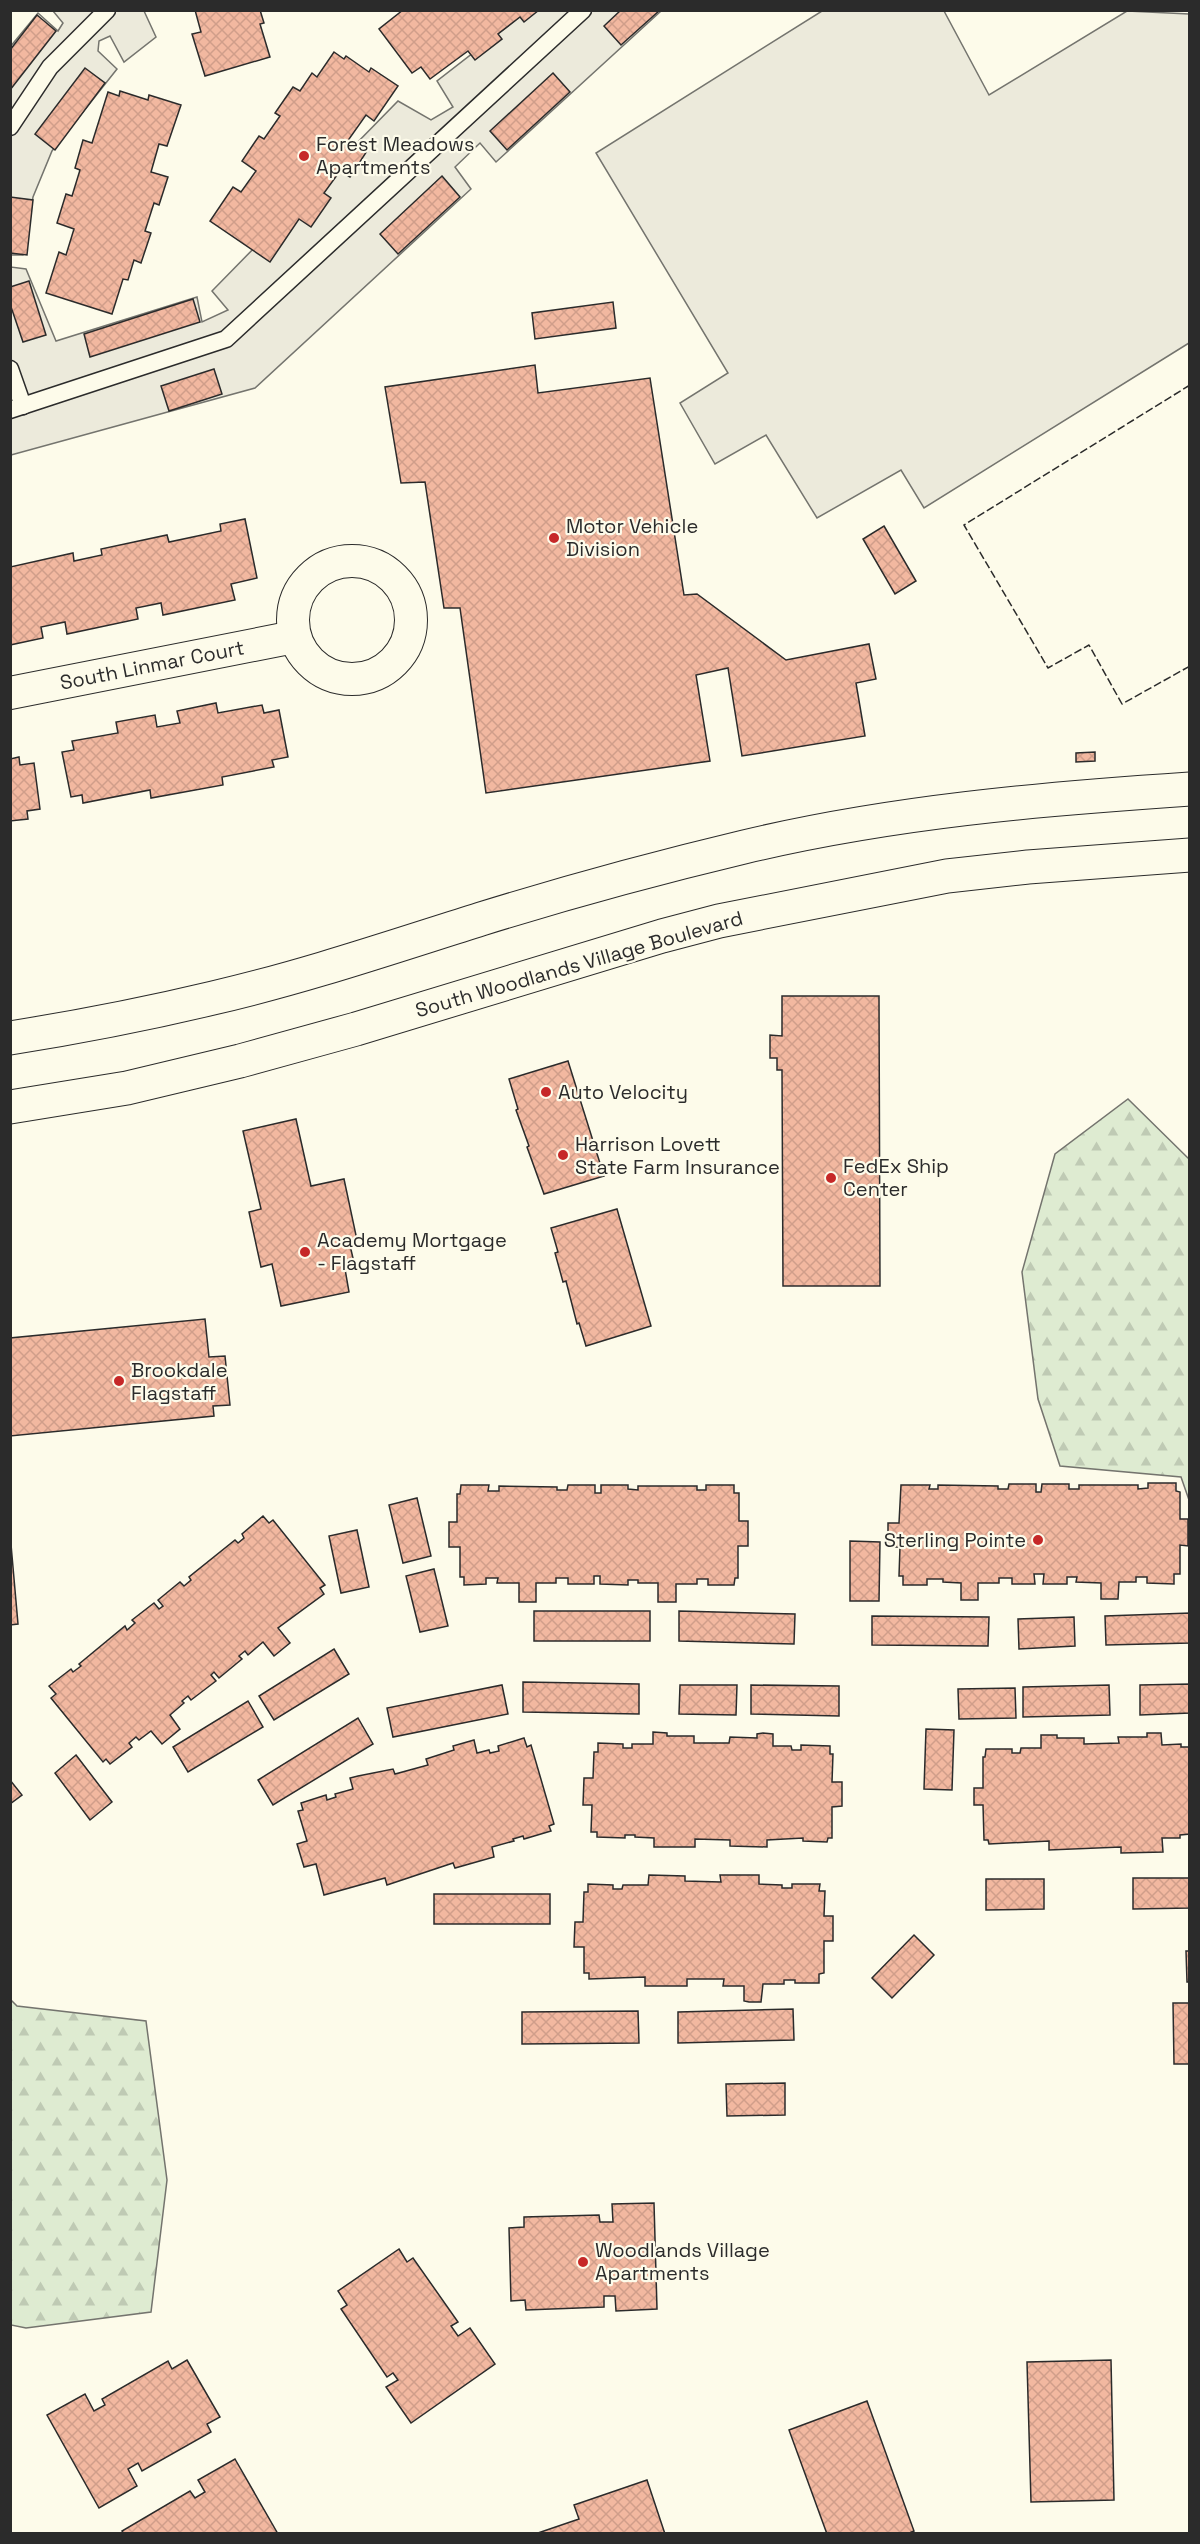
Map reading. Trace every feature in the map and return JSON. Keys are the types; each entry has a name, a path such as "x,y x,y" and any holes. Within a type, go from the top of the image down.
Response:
{"street":[{"name":"South Linmar Court","path":"10,693 294,637"},
{"path":"10,1038 88,1026 215,998 339,964 485,918 660,868 748,846 941,811 1067,797 1190,789"},
{"name":"South Woodlands Village Boulevard","path":"10,1107 127,1088 240,1061 356,1029 662,936 719,921 947,876 1028,867 1190,855"}],"lane":[{"path":"10,127 50,67 107,10"},
{"path":"10,369 17,408 226,339 583,10"}],"green space":[{"path":"1128,1099 1189,1159 1189,1500 1181,1477 1060,1466 1038,1399 1022,1272 1055,1154"},
{"path":"10,1999 17,2006 146,2021 167,2180 151,2312 26,2328 11,2325"}],"shaded area":[{"path":"53,11 144,11 156,37 124,62 110,36 99,41 98,51 117,69 52,151 33,197 23,255 11,255 10,47 38,13 58,31 63,23"},
{"path":"527,11 661,11 496,162 480,143 455,167 471,189 255,388 11,455 11,267 26,269 56,341 197,297 202,322 228,310 212,291 398,101 431,120 453,107 437,81"},
{"path":"822,11 944,11 989,95 1127,11 1189,14 1189,343 924,508 901,470 817,518 766,435 715,464 680,403 728,373 596,153"}],"building":[{"path":"195,10 260,10 264,23 260,24 270,57 205,76 192,34 201,32"},
{"name":"Forest Meadows Apartments","path":"403,10 539,10 524,22 520,17 498,34 502,39 475,60 468,51 430,79 421,67 412,73 379,29"},
{"path":"621,10 660,10 621,45 604,26"},
{"path":"37,15 56,31 10,90 10,50"},
{"name":"Forest Meadows Apartments","path":"334,52 344,59 346,56 369,72 371,68 398,86 374,121 366,115 349,139 367,151 350,177 340,171 324,193 331,198 311,227 299,219 270,262 210,221 233,187 241,192 256,171 242,161 259,136 264,139 280,116 275,113 293,87 300,91 312,73 317,77"},
{"path":"85,68 105,83 55,150 35,134"},
{"path":"553,73 570,92 507,150 490,131"},
{"path":"120,91 148,100 149,95 181,105 167,146 159,144 151,172 168,177 159,205 154,203 145,231 151,233 141,263 134,260 128,280 123,279 112,314 46,293 59,252 66,255 74,229 57,223 66,194 72,196 80,170 75,168 83,140 92,143 108,92 119,96"},
{"path":"442,176 460,197 398,254 380,234"},
{"path":"10,197 33,200 27,255 10,253"},
{"path":"29,281 46,335 23,342 10,304 10,287"},
{"path":"193,299 200,322 90,357 84,334"},
{"path":"613,302 616,328 535,339 532,313"},
{"name":"Motor Vehicle Division","path":"535,365 538,393 650,378 684,595 697,594 786,660 869,644 876,679 856,683 865,736 742,756 728,668 696,675 710,761 486,793 460,608 444,608 425,482 401,483 385,387"},
{"path":"214,369 222,394 169,411 161,386"},
{"path":"245,519 257,578 231,584 235,600 163,615 161,603 136,608 138,619 67,634 65,622 41,627 43,638 10,645 10,567 73,553 74,561 102,555 101,549 167,535 169,542 221,531 220,524"},
{"path":"884,526 916,581 895,594 863,539"},
{"path":"216,703 218,713 262,705 264,713 279,710 288,757 272,760 274,767 222,777 223,785 151,798 150,790 83,803 82,795 71,797 62,752 74,750 72,741 118,733 116,722 155,715 157,727 180,723 177,711"},
{"path":"1095,752 1095,761 1076,762 1076,753"},
{"path":"19,757 20,765 34,763 40,809 27,811 28,819 10,821 10,759"},
{"name":"FedEx Ship Center","path":"782,996 879,996 880,1286 783,1286 782,1070 777,1070 777,1058 770,1058 770,1035 782,1036"},
{"path":"568,1061 604,1176 544,1194 527,1147 529,1146 516,1110 518,1109 509,1079"},
{"path":"296,1119 311,1186 344,1179 357,1240 349,1241 355,1267 345,1269 349,1292 281,1306 272,1264 261,1267 249,1212 261,1209 243,1131"},
{"path":"617,1209 651,1326 586,1346 579,1323 577,1324 566,1281 563,1282 551,1228"},
{"name":"Brookdale Flagstaff","path":"205,1319 209,1357 225,1356 230,1405 213,1406 214,1416 10,1436 10,1338"},
{"name":"Sterling Pointe","path":"1148,1483 1176,1483 1176,1491 1180,1492 1180,1519 1188,1519 1188,1546 1180,1545 1180,1574 1174,1574 1174,1584 1147,1583 1147,1577 1136,1577 1136,1582 1119,1582 1118,1599 1101,1599 1101,1583 1076,1582 1077,1577 1067,1577 1067,1584 1043,1584 1044,1574 1034,1574 1035,1584 1012,1584 1012,1578 999,1578 999,1583 978,1583 978,1600 961,1600 961,1583 943,1582 943,1579 927,1579 927,1585 903,1585 903,1576 899,1576 900,1547 888,1547 888,1523 899,1523 901,1485 930,1485 929,1489 938,1489 938,1485 998,1486 998,1489 1008,1489 1009,1484 1036,1484 1036,1492 1041,1492 1042,1484 1069,1484 1069,1489 1079,1489 1079,1485 1138,1485 1138,1489 1148,1488"},
{"path":"461,1485 489,1485 488,1491 499,1491 499,1486 557,1487 557,1490 567,1490 568,1485 595,1485 595,1493 601,1493 601,1485 628,1485 628,1489 638,1490 638,1486 697,1486 697,1490 706,1490 706,1485 734,1485 734,1493 739,1493 739,1521 748,1521 748,1546 738,1546 738,1578 735,1578 734,1585 708,1585 708,1579 697,1579 697,1584 676,1584 676,1602 658,1602 658,1583 638,1583 638,1580 628,1580 628,1585 600,1584 600,1576 594,1576 594,1584 568,1584 568,1578 556,1578 556,1583 536,1583 536,1602 519,1602 519,1583 497,1583 498,1578 486,1578 486,1584 464,1585 464,1577 460,1577 460,1547 449,1547 449,1522 457,1522 457,1494 460,1494"},
{"path":"417,1498 431,1556 403,1563 389,1505"},
{"path":"263,1516 269,1523 273,1520 325,1585 320,1588 324,1594 278,1628 290,1643 274,1656 263,1642 248,1655 245,1651 239,1656 242,1659 219,1678 214,1672 211,1675 216,1681 191,1700 188,1696 182,1701 184,1703 170,1715 180,1729 162,1744 151,1731 139,1740 136,1737 129,1743 132,1747 110,1764 106,1759 103,1762 51,1698 56,1694 49,1686 71,1669 73,1672 81,1666 79,1664 125,1626 127,1630 135,1623 132,1620 154,1603 159,1609 163,1606 158,1600 180,1582 184,1586 191,1580 189,1577 235,1540 238,1543 244,1538 242,1534"},
{"path":"357,1530 369,1587 341,1593 329,1536"},
{"path":"10,1533 18,1624 10,1625"},
{"path":"850,1541 880,1542 879,1601 850,1601"},
{"path":"434,1569 448,1626 420,1632 406,1576"},
{"path":"534,1611 650,1611 650,1641 534,1641"},
{"path":"679,1611 795,1614 794,1644 679,1641"},
{"path":"1190,1613 1190,1643 1106,1645 1105,1616"},
{"path":"872,1616 989,1617 988,1646 872,1645"},
{"path":"1074,1617 1075,1646 1019,1649 1018,1619"},
{"path":"334,1649 349,1674 274,1720 259,1696"},
{"path":"523,1682 639,1684 639,1714 523,1712"},
{"path":"1190,1684 1190,1713 1140,1715 1140,1685"},
{"path":"502,1685 508,1714 393,1737 387,1708"},
{"path":"680,1685 737,1685 736,1715 679,1714"},
{"path":"751,1685 839,1686 839,1716 751,1714"},
{"path":"1109,1685 1110,1715 1023,1717 1023,1687"},
{"path":"1015,1688 1016,1718 959,1719 958,1689"},
{"path":"248,1701 263,1727 188,1772 173,1747"},
{"path":"358,1718 373,1744 273,1805 258,1780"},
{"path":"926,1729 954,1730 952,1790 924,1789"},
{"path":"653,1732 667,1733 667,1736 694,1736 694,1743 729,1743 730,1737 757,1738 757,1734 763,1733 773,1734 773,1746 791,1746 792,1750 801,1750 801,1745 830,1746 830,1754 833,1754 832,1782 842,1782 842,1806 832,1807 832,1838 828,1838 827,1842 803,1841 803,1838 767,1840 767,1847 730,1846 730,1840 695,1839 695,1847 654,1847 654,1838 635,1837 635,1835 625,1835 625,1838 597,1837 597,1832 591,1832 592,1805 583,1805 584,1778 593,1778 594,1752 598,1752 598,1743 623,1744 623,1748 632,1748 632,1744 653,1744"},
{"path":"1147,1733 1161,1733 1162,1745 1181,1744 1181,1747 1190,1747 1190,1834 1180,1835 1180,1838 1162,1838 1163,1852 1121,1853 1121,1847 1049,1850 1049,1841 989,1844 988,1840 984,1840 983,1805 974,1805 974,1788 983,1788 983,1757 985,1757 986,1749 1012,1749 1012,1753 1020,1753 1021,1748 1041,1748 1041,1735 1057,1735 1057,1738 1084,1738 1084,1744 1119,1743 1118,1737 1147,1737"},
{"path":"524,1738 527,1747 531,1745 554,1824 549,1826 551,1831 524,1839 523,1836 492,1847 494,1857 455,1868 453,1863 387,1885 385,1878 324,1895 316,1864 304,1867 297,1844 307,1841 298,1811 303,1810 301,1803 326,1795 327,1800 336,1797 335,1794 353,1789 350,1778 393,1769 395,1774 428,1765 426,1759 454,1750 453,1746 474,1740 477,1753 489,1750 490,1753 499,1751 498,1746"},
{"path":"76,1755 112,1802 90,1820 55,1773"},
{"path":"10,1780 22,1795 10,1804"},
{"path":"649,1875 685,1876 685,1881 721,1882 720,1875 759,1875 759,1884 782,1885 782,1888 792,1888 792,1884 820,1884 819,1891 825,1891 824,1916 833,1916 833,1941 824,1941 824,1973 819,1974 819,1983 795,1983 795,1980 784,1980 784,1984 763,1984 761,2002 749,2002 744,2001 744,1986 723,1986 724,1979 687,1979 687,1986 645,1986 645,1977 589,1979 589,1973 584,1973 584,1947 574,1947 575,1922 583,1922 584,1892 588,1892 588,1884 613,1885 613,1889 622,1889 623,1885 648,1885"},
{"path":"1133,1878 1190,1878 1190,1908 1133,1909"},
{"path":"986,1879 1044,1879 1044,1909 986,1910"},
{"path":"434,1894 550,1894 550,1924 434,1924"},
{"path":"914,1935 934,1955 892,1998 872,1978"},
{"path":"1186,1951 1190,1951 1190,1982 1187,1982"},
{"path":"1173,2003 1190,2003 1190,2064 1174,2064"},
{"path":"793,2009 794,2040 678,2043 678,2012"},
{"path":"638,2011 639,2043 522,2044 522,2012"},
{"path":"785,2083 785,2115 727,2116 726,2084"},
{"name":"Woodlands Village Apartments","path":"654,2203 657,2309 616,2311 615,2296 604,2296 604,2307 526,2310 525,2300 511,2301 509,2228 524,2227 524,2217 599,2215 600,2222 613,2222 612,2204"},
{"path":"399,2249 407,2262 413,2258 458,2322 451,2326 458,2336 470,2328 495,2364 411,2423 386,2387 398,2380 393,2373 387,2377 341,2309 347,2305 338,2291"},
{"path":"187,2360 220,2417 207,2424 211,2432 142,2471 138,2463 128,2469 137,2486 99,2508 47,2415 85,2394 94,2411 105,2405 102,2399 168,2361 172,2369"},
{"path":"1111,2360 1114,2500 1031,2502 1027,2362"},
{"path":"867,2401 914,2531 907,2534 827,2534 789,2430"},
{"path":"235,2459 278,2534 124,2534 122,2531 190,2491 195,2498 205,2492 198,2480"},
{"path":"647,2480 665,2534 535,2534 579,2519 574,2505"}],"fence":[{"path":"1190,385 964,525 1048,668 1089,645 1122,704 1190,666"}],"place":[{"name":"Forest Meadows Apartments","path":"304,156"},
{"name":"Motor Vehicle Division","path":"554,538"},
{"name":"Auto Velocity","path":"546,1092"},
{"name":"Harrison Lovett State Farm Insurance","path":"563,1155"},
{"name":"FedEx Ship Center","path":"831,1178"},
{"name":"Academy Mortgage - Flagstaff","path":"305,1252"},
{"name":"Brookdale Flagstaff","path":"119,1381"},
{"name":"Sterling Pointe","path":"1038,1540"},
{"name":"Woodlands Village Apartments","path":"583,2262"}]}
